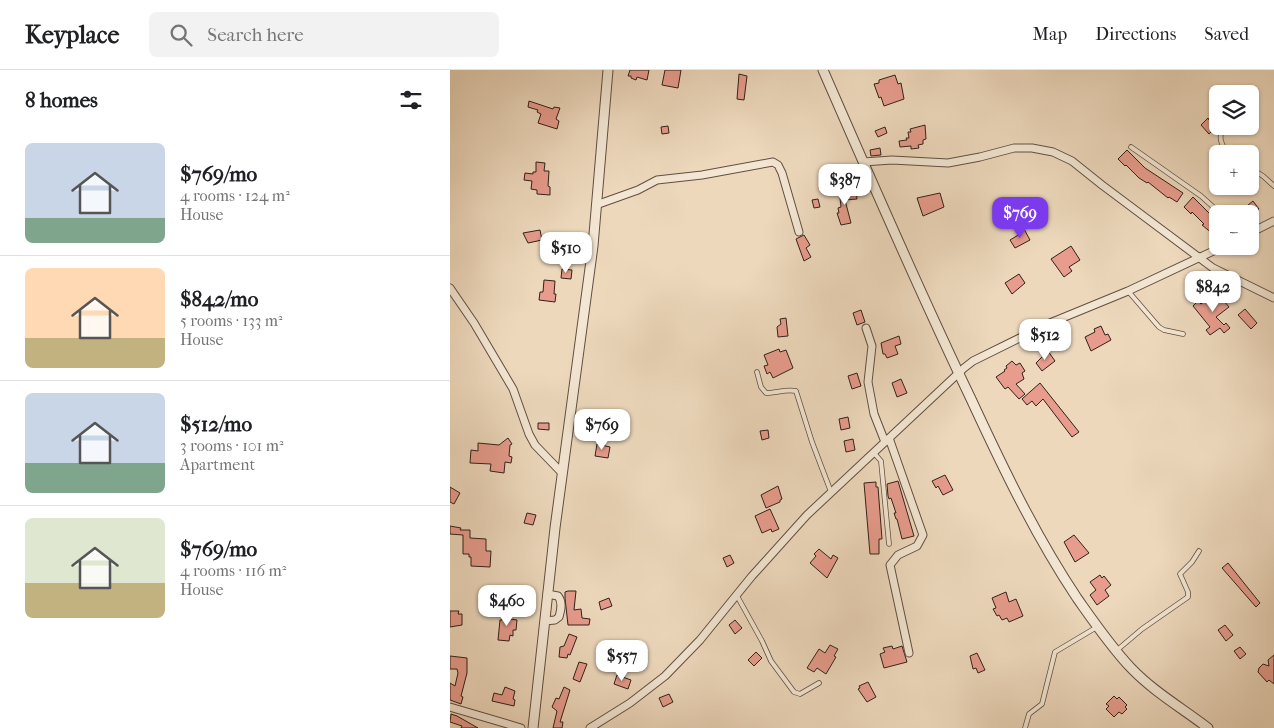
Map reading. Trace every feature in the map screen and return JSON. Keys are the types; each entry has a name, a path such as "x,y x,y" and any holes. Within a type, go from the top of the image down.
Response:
{"street":[{"path":"533,728 562,473 568,444 596,204 608,70"},
{"path":"823,70 959,375 1028,518 1065,579 1097,627 1116,651 1132,669 1163,697 1208,728"},
{"path":"863,162 892,160 948,162 980,157 1014,148 1032,148 1053,152 1072,161 1220,272 1274,298"},
{"path":"596,204 638,190 657,180 702,175 773,162 778,165 782,173 799,232"},
{"path":"1259,228 1274,221"},
{"path":"590,728 630,704 665,676 700,640 736,594 800,522 973,361 1050,323 1128,291 1209,254"},
{"path":"450,288 474,323 513,389 529,434 535,444 562,473"},
{"path":"866,328 872,346 868,382 874,414 887,440 923,536 917,546 898,555 890,565 909,652"},
{"path":"545,622 555,620 559,617 561,611 561,600 558,596 548,594"},
{"path":"450,707 521,728"}],"lane":[{"path":"1131,147 1211,205"},
{"path":"1259,174 1274,186"},
{"path":"1128,291 1159,327 1183,334"},
{"path":"757,372 761,387 766,392 775,393 788,389 796,391 812,442 831,492"},
{"path":"874,453 882,462 889,544"},
{"path":"1116,651 1142,629 1188,597 1188,592 1180,574 1192,562 1199,551"},
{"path":"736,594 771,661 794,692 800,694 819,682"},
{"path":"1025,728 1029,714 1042,704 1055,652 1097,627"}],"building":[{"path":"630,70 649,70 647,80 637,77 636,80 631,78 631,76 628,76"},
{"path":"665,70 681,70 678,88 662,85"},
{"path":"739,74 747,76 744,100 737,99"},
{"path":"895,75 898,84 901,83 904,99 884,106 874,84 879,83 879,80"},
{"path":"529,101 553,109 554,107 560,108 556,119 559,121 557,129 538,123 541,114 537,112 538,110 528,107"},
{"path":"1208,118 1209,120 1209,134 1201,125"},
{"path":"925,125 926,139 923,140 923,144 918,145 919,148 911,149 911,146 900,147 899,141 909,138 908,132 911,132 910,129"},
{"path":"668,126 669,133 662,134 661,127"},
{"path":"885,127 887,133 878,137 875,131"},
{"path":"880,148 881,155 871,156 870,150"},
{"path":"1127,150 1145,168 1183,193 1177,202 1139,178 1118,159"},
{"path":"536,162 545,163 544,171 549,171 548,186 550,187 550,195 537,194 537,190 531,189 532,181 524,180 525,173 533,174 533,172 536,172"},
{"path":"842,188 843,192 856,190 857,199 845,200 851,223 841,225 837,213 839,213 838,208 841,207 839,189"},
{"path":"940,193 944,207 923,216 917,198"},
{"path":"1193,197 1209,213 1209,231 1192,212 1191,214 1184,207"},
{"path":"818,199 820,207 814,208 812,200"},
{"path":"1253,201 1256,205 1248,205"},
{"path":"1024,229 1030,240 1015,248 1010,240"},
{"path":"540,230 542,240 528,243 523,233"},
{"path":"804,235 810,245 806,248 811,257 804,261 796,239"},
{"path":"1071,246 1080,260 1069,267 1072,271 1064,277 1051,259"},
{"path":"562,269 572,270 571,279 561,278"},
{"path":"1019,274 1025,283 1012,294 1005,283"},
{"path":"544,280 555,281 555,302 539,300 540,292 543,292"},
{"path":"1212,295 1216,300 1220,296 1229,307 1216,317 1230,328 1224,333 1220,328 1210,335 1206,330 1210,327 1193,306 1198,301 1201,304"},
{"path":"1245,309 1257,323 1251,329 1238,315"},
{"path":"861,310 865,322 857,325 853,313"},
{"path":"786,318 788,336 778,337 777,327 781,324 780,319"},
{"path":"1101,326 1105,335 1108,334 1111,340 1091,351 1085,337 1095,332 1094,329"},
{"path":"899,336 901,344 895,346 898,354 887,358 883,354 881,343"},
{"path":"779,349 780,352 786,350 793,368 773,378 770,372 767,374 764,366 768,365 764,355"},
{"path":"1048,351 1055,361 1042,371 1036,363"},
{"path":"1012,361 1016,365 1020,363 1025,371 1022,373 1024,379 1016,384 1025,394 1019,399 1008,387 1005,389 996,377 1005,371 1006,366"},
{"path":"857,373 861,386 852,389 848,376"},
{"path":"901,379 907,393 897,397 892,383"},
{"path":"1040,383 1079,432 1072,437 1043,399 1036,406 1032,401 1027,405 1022,399"},
{"path":"848,417 850,428 841,430 839,419"},
{"path":"538,423 549,423 549,430 538,429"},
{"path":"768,430 769,438 762,440 760,431"},
{"path":"508,438 512,444 510,445 509,456 512,457 511,463 505,462 504,473 490,471 491,464 470,463 471,450 478,451 478,443 499,445"},
{"path":"853,439 855,450 846,452 844,441"},
{"path":"597,444 610,447 608,458 595,456"},
{"path":"945,475 953,490 943,495 938,486 936,488 932,481"},
{"path":"898,481 914,536 902,539 894,513 896,513 891,498 889,499 888,496 887,484"},
{"path":"876,482 882,539 879,539 879,554 870,554 864,483"},
{"path":"778,486 782,499 780,502 766,508 761,495"},
{"path":"450,487 460,493 454,504 450,502"},
{"path":"770,509 779,529 772,532 771,529 762,533 755,516"},
{"path":"527,513 536,515 533,525 524,523"},
{"path":"450,526 461,528 460,530 470,530 470,538 486,539 486,551 491,551 490,567 471,566 469,554 463,554 463,535 450,534"},
{"path":"1074,535 1089,553 1075,562 1064,542"},
{"path":"819,549 831,559 833,555 838,558 827,578 810,563 816,556 814,554"},
{"path":"730,555 734,563 727,567 723,558"},
{"path":"1228,563 1260,603 1256,607 1222,568"},
{"path":"1100,575 1102,578 1104,576 1111,585 1105,590 1109,596 1097,605 1090,595 1096,590 1090,582"},
{"path":"576,591 574,610 581,609 582,618 590,619 589,625 568,625 565,592"},
{"path":"1006,592 1009,602 1016,599 1023,616 1009,622 1007,618 1002,620 999,615 997,616 993,609 996,608 992,598"},
{"path":"609,598 612,606 601,610 599,602"},
{"path":"450,611 459,611 458,614 462,614 462,625 450,627"},
{"path":"502,612 511,613 510,619 517,620 516,630 513,630 513,636 510,635 509,641 498,640"},
{"path":"735,620 742,628 735,634 729,625"},
{"path":"1225,625 1233,635 1226,641 1218,630"},
{"path":"569,634 577,637 570,655 568,654 567,658 559,657 560,647 564,646"},
{"path":"830,645 838,649 834,656 836,657 826,674 817,668 814,672 807,668 819,649 825,653"},
{"path":"892,646 893,649 902,646 907,662 884,668 880,654 885,652 883,648"},
{"path":"1240,647 1246,654 1240,659 1234,651"},
{"path":"756,652 762,658 754,666 748,660"},
{"path":"977,653 985,670 978,673 976,668 973,669 970,656"},
{"path":"1274,655 1274,684 1269,680 1267,682 1258,672 1263,664 1269,666 1268,660"},
{"path":"450,656 467,658 467,673 461,696 463,697 461,704 450,700 450,683 455,686 458,673 457,669 450,669"},
{"path":"579,662 587,664 580,682 573,679"},
{"path":"617,675 631,680 628,689 614,684"},
{"path":"868,682 876,697 867,702 858,689 860,688 859,686"},
{"path":"505,687 515,691 514,706 492,701 494,693 502,695"},
{"path":"564,687 570,690 560,722 563,722 562,728 553,728 557,711 552,707 556,698 559,699"},
{"path":"669,694 673,702 663,707 659,698"},
{"path":"1114,696 1117,699 1119,697 1127,705 1125,707 1127,709 1122,714 1119,712 1114,717 1106,709 1109,706 1106,704"},
{"path":"451,714 478,728 461,728 462,726 450,722"}]}
